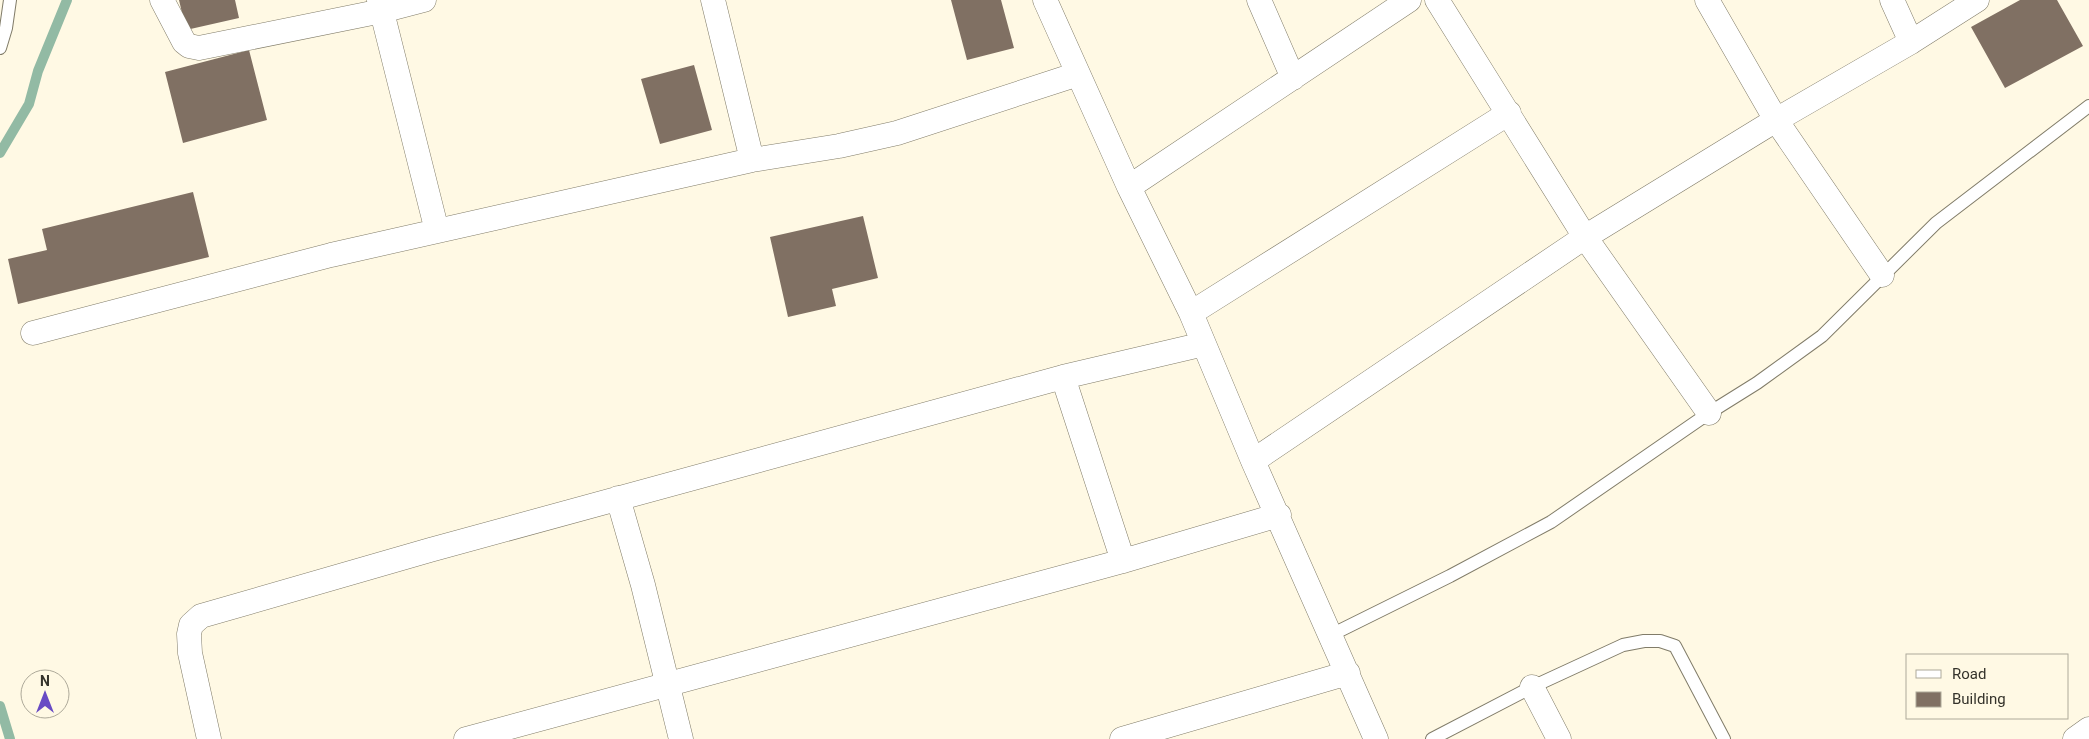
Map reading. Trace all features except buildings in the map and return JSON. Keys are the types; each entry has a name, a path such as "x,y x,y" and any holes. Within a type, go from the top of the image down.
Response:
{"street":[{"path":"162,0 184,42 189,46 199,48 380,5 424,0"},
{"path":"713,0 752,160"},
{"path":"1045,0 1130,186 1191,313 1376,739"},
{"path":"1259,0 1293,78"},
{"path":"1130,186 1409,0"},
{"path":"1437,0 1585,237 1709,413"},
{"path":"1707,0 1776,120 1882,275"},
{"path":"1892,0 1911,42"},
{"path":"1254,461 1585,237 1776,120 1911,42 1977,0"},
{"path":"380,5 437,231"},
{"path":"33,333 331,255 752,160 839,146 897,133 1078,74"},
{"path":"1191,313 1509,113"},
{"path":"209,739 190,653 189,634 191,625 201,616 618,498 1062,377 1204,344"},
{"path":"1062,377 1123,561"},
{"path":"618,498 643,585 681,739"},
{"path":"466,739 1123,561 1279,515"},
{"path":"1122,739 1348,673"},
{"path":"1532,687 1560,739"},
{"path":"2075,739 2089,729"}],"lane":[{"path":"0,48 6,28 10,0"},
{"path":"1331,635 1450,576 1551,522 1709,413 1757,384 1822,336 1936,224 2089,106"},
{"path":"1432,739 1532,687 1623,645 1644,641 1660,641 1675,646 1724,739"}],"waterway":[{"path":"0,153 29,104 38,71 67,0"},
{"path":"0,706 10,739"}]}
